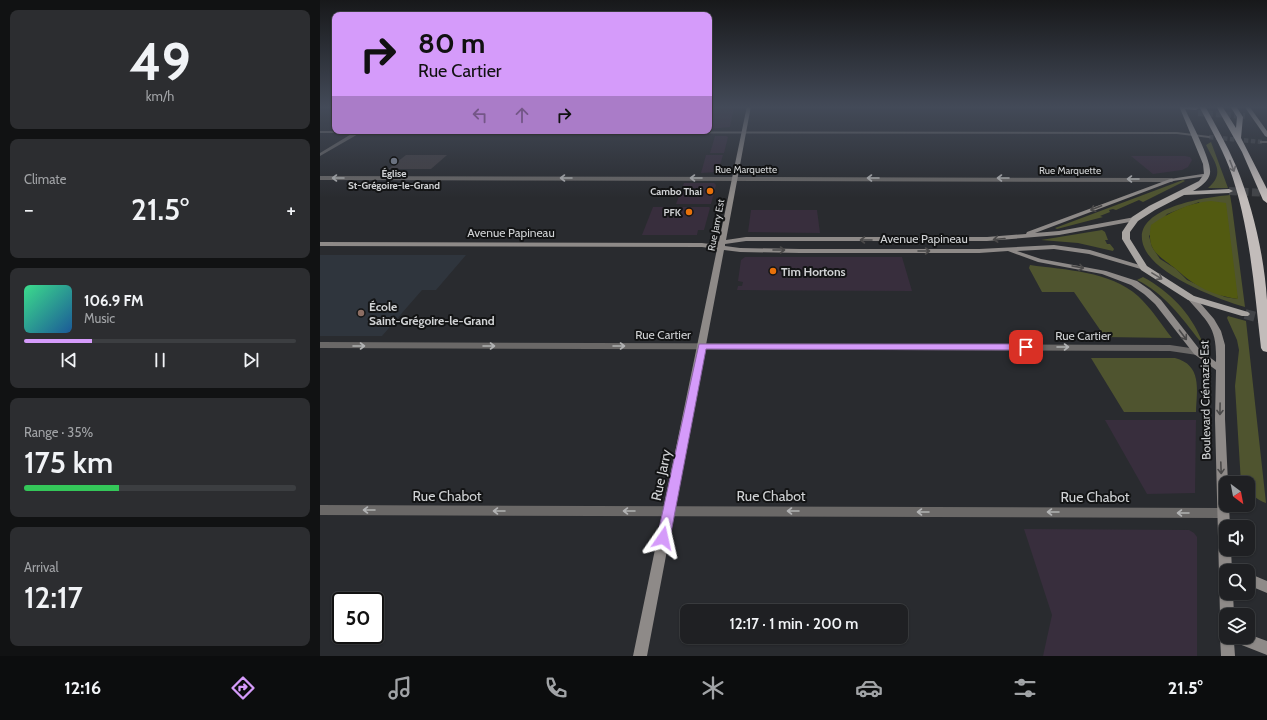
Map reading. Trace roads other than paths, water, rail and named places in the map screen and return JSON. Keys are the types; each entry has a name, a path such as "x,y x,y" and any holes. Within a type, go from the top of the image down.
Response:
{"highway":[{"path":"1217,137 1222,144 1240,189 1256,265 1267,348"},
{"path":"1238,137 1258,175 1267,200"}],"main road":[{"name":"Rue Jarry Est","path":"702,346 743,137"},
{"path":"1023,236 1172,180 1207,174 1206,164 1194,137"},
{"name":"Boulevard Crémazie Est","path":"1207,174 1199,184 1152,208 1135,219 1126,232 1126,240 1144,268 1191,298 1203,310 1218,330 1221,345 1220,419 1222,513 1226,564"},
{"path":"1183,193 1229,191"},
{"name":"Avenue Papineau","path":"722,245 746,239 975,240 1076,231 1135,219"},
{"name":"Avenue Papineau","path":"320,244 722,245 755,250 1007,250 1043,247 1077,249 1104,255 1144,268"},
{"path":"1007,250 1040,261 1104,272 1134,283 1158,302 1197,352 1220,368"},
{"path":"1191,298 1246,314"},
{"name":"Rue Jarry","path":"640,656 702,346"},
{"path":"1255,582 1267,586"},
{"path":"1255,643 1267,648"},
{"path":"1227,644 1228,656"}],"street":[{"path":"320,155 350,137"},
{"name":"Rue Marquette","path":"320,178 1172,180"},
{"name":"Rue Cartier","path":"320,345 1170,348 1197,352"},
{"name":"Rue Chabot","path":"320,510 1222,513"}],"tunnel":[{"path":"1209,137 1262,142"},
{"path":"1229,191 1267,193"},
{"path":"1245,314 1267,320"}],"place":[{"name":"Église St-Grégoire-le-Grand","path":"394,161"},
{"name":"Cambo Thai","path":"710,191"},
{"name":"PFK","path":"689,212"},
{"name":"Tim Hortons","path":"773,271"},
{"name":"École Saint-Grégoire-le-Grand","path":"361,313"}]}
